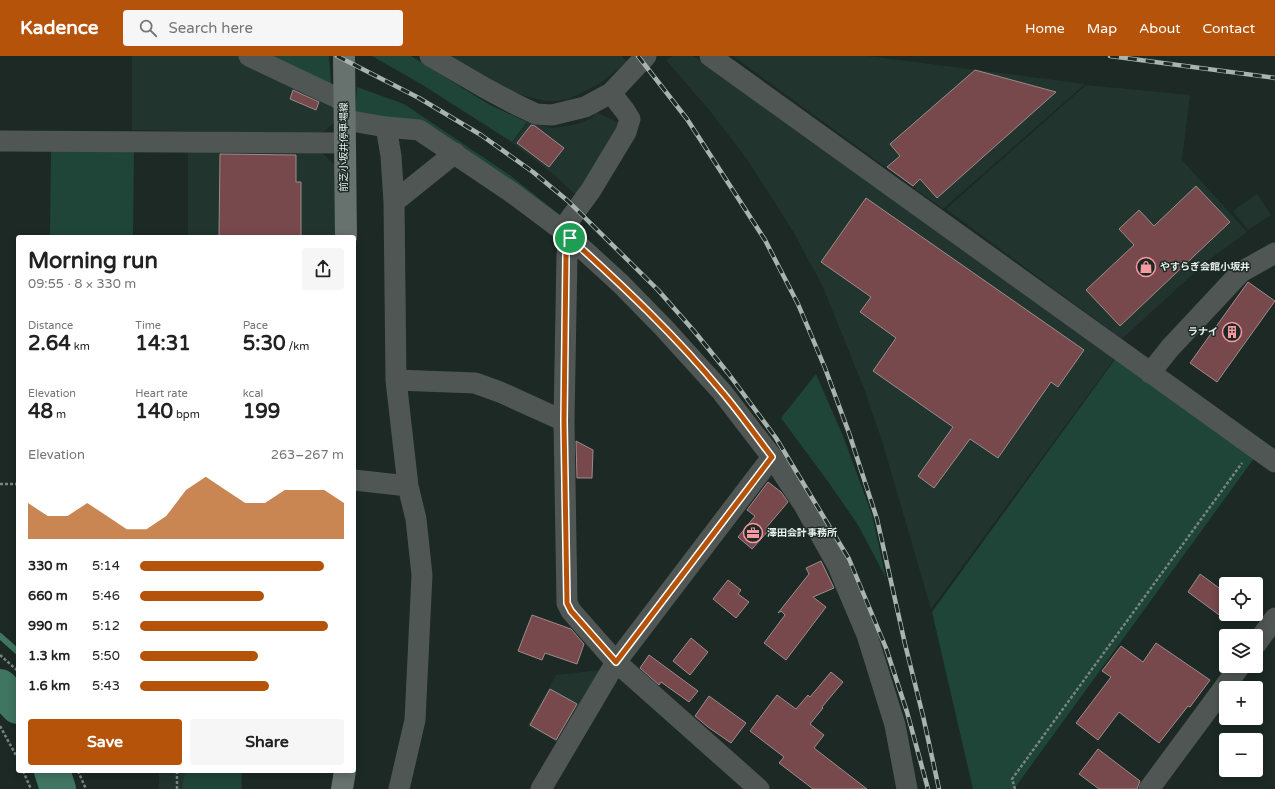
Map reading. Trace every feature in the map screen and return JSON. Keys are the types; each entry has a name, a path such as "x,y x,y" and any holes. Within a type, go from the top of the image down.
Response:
{"main road":[{"name":"前芝小坂井停車場線","path":"344,56 346,235"},
{"path":"342,789 345,773"}],"street":[{"path":"249,56 344,110 386,127 419,130 511,192 566,234 621,284 664,328 722,392 772,457 804,505 836,564 867,635 895,725 908,789"},
{"path":"430,56 485,88 536,114 552,115 585,107 611,93 646,56"},
{"path":"710,56 1275,462"},
{"path":"611,93 630,119 626,132 566,234 564,421 567,603 571,611 616,662 759,789"},
{"path":"386,127 391,156 394,202 396,380 408,486 416,519 422,575 415,720 399,789"},
{"path":"0,142 344,143"},
{"path":"394,202 455,153"},
{"path":"1150,373 1170,348 1241,272 1275,254"},
{"path":"396,380 475,383 500,392 564,421"},
{"path":"541,789 616,662 772,457"},
{"path":"356,480 408,486"},
{"path":"1263,634 1275,618"},
{"path":"1149,789 1235,673"}],"path":[{"path":"1015,789 1012,779 1254,447"},
{"path":"0,484 16,484"},
{"path":"0,655 16,669"},
{"path":"0,726 16,755"},
{"path":"25,773 31,789"},
{"path":"79,773 86,789"},
{"path":"177,773 177,789"}],"shaded area":[{"path":"132,56 239,56 330,96 338,119 321,134 132,130"},
{"path":"450,56 622,56 627,62 599,84 569,99 544,101 511,92"},
{"path":"673,56 694,56 1115,358 931,609 883,444 865,391 823,287 794,233 747,159 710,111 666,60"},
{"path":"733,56 868,56 1085,84 943,209"},
{"path":"1086,85 1190,95 1182,160 1247,232 1206,262 1122,339 946,209"},
{"path":"596,112 621,124 577,196 552,173 512,143 528,122 552,128 567,126 592,118"},
{"path":"188,151 320,151 337,167 337,235 188,235"},
{"path":"1257,194 1271,215 1248,230 1233,211"},
{"path":"600,670 559,743 527,726 556,675"},
{"path":"159,773 242,773 242,789 159,789"}],"green space":[{"path":"265,56 329,56 331,84"},
{"path":"372,56 411,56 490,105 527,122 512,142 421,84"},
{"path":"357,87 404,104 511,176 564,218 560,224 451,145 355,113"},
{"path":"51,150 134,151 133,235 50,235"},
{"path":"1116,358 1255,457 1014,789 973,789 932,612"},
{"path":"816,374 843,436 872,515 886,578 858,525 781,418"},
{"path":"185,773 241,773 241,789 182,789"}],"building":[{"path":"975,70 1056,92 937,198 920,179 913,186 887,167 900,156 890,144"},
{"path":"293,90 319,102 316,110 290,99"},
{"path":"531,125 535,126 564,148 549,167 517,143"},
{"path":"220,154 296,155 296,182 301,182 301,235 219,235"},
{"name":"やすらぎ会館小坂井","path":"1196,186 1230,222 1120,326 1086,290 1134,245 1119,229 1139,210 1154,226"},
{"path":"866,198 1084,350 1058,387 1051,382 998,458 970,439 934,488 918,476 953,427 873,371 896,338 860,312 871,297 821,262"},
{"name":"ラナイ","path":"1248,282 1275,301 1217,382 1190,363"},
{"path":"576,441 593,450 592,478 577,478"},
{"path":"768,482 781,492 788,502 766,528 769,530 752,549 738,537 755,516 747,510"},
{"path":"821,561 834,588 813,597 826,607 786,660 764,643 785,615 781,611 778,613 809,574 806,568"},
{"path":"1200,574 1219,588 1219,615 1188,592"},
{"path":"728,580 741,590 738,594 749,602 736,618 713,599"},
{"path":"532,615 571,629 584,644 577,664 545,653 542,660 518,651"},
{"path":"691,638 708,652 690,675 673,661"},
{"path":"1156,643 1210,680 1190,707 1188,706 1159,743 1119,712 1098,740 1076,723 1111,677 1102,671 1121,646 1143,662"},
{"path":"649,655 698,691 689,702 661,682 659,685 640,668"},
{"path":"831,672 843,682 810,724 824,735 814,748 867,789 813,789 779,763 784,757 750,731 777,695 796,709 808,695 810,697"},
{"path":"550,689 577,704 556,740 530,725"},
{"path":"709,696 746,723 731,743 695,716"},
{"path":"1098,749 1140,781 1137,789 1099,789 1079,774"}],"waterway":[{"path":"0,636 16,650"},
{"path":"0,687 16,704"},
{"path":"53,773 58,789"}],"railway":[{"path":"337,56 419,98 481,135 533,172 568,201 658,290 728,373 776,438 849,559 886,648 907,712 928,789"},
{"path":"638,56 687,119 765,240 798,304 825,368 849,433 877,519 939,789"},
{"path":"1110,56 1275,78"}],"place":[{"name":"やすらぎ会館小坂井","path":"1146,267"},
{"name":"ラナイ","path":"1232,332"},
{"name":"澤田会計事務所","path":"753,533"}],"route":[{"path":"570,238 621,284 664,328 722,392 772,457 616,662 571,611 567,603 564,421 566,254 570,238"}]}
